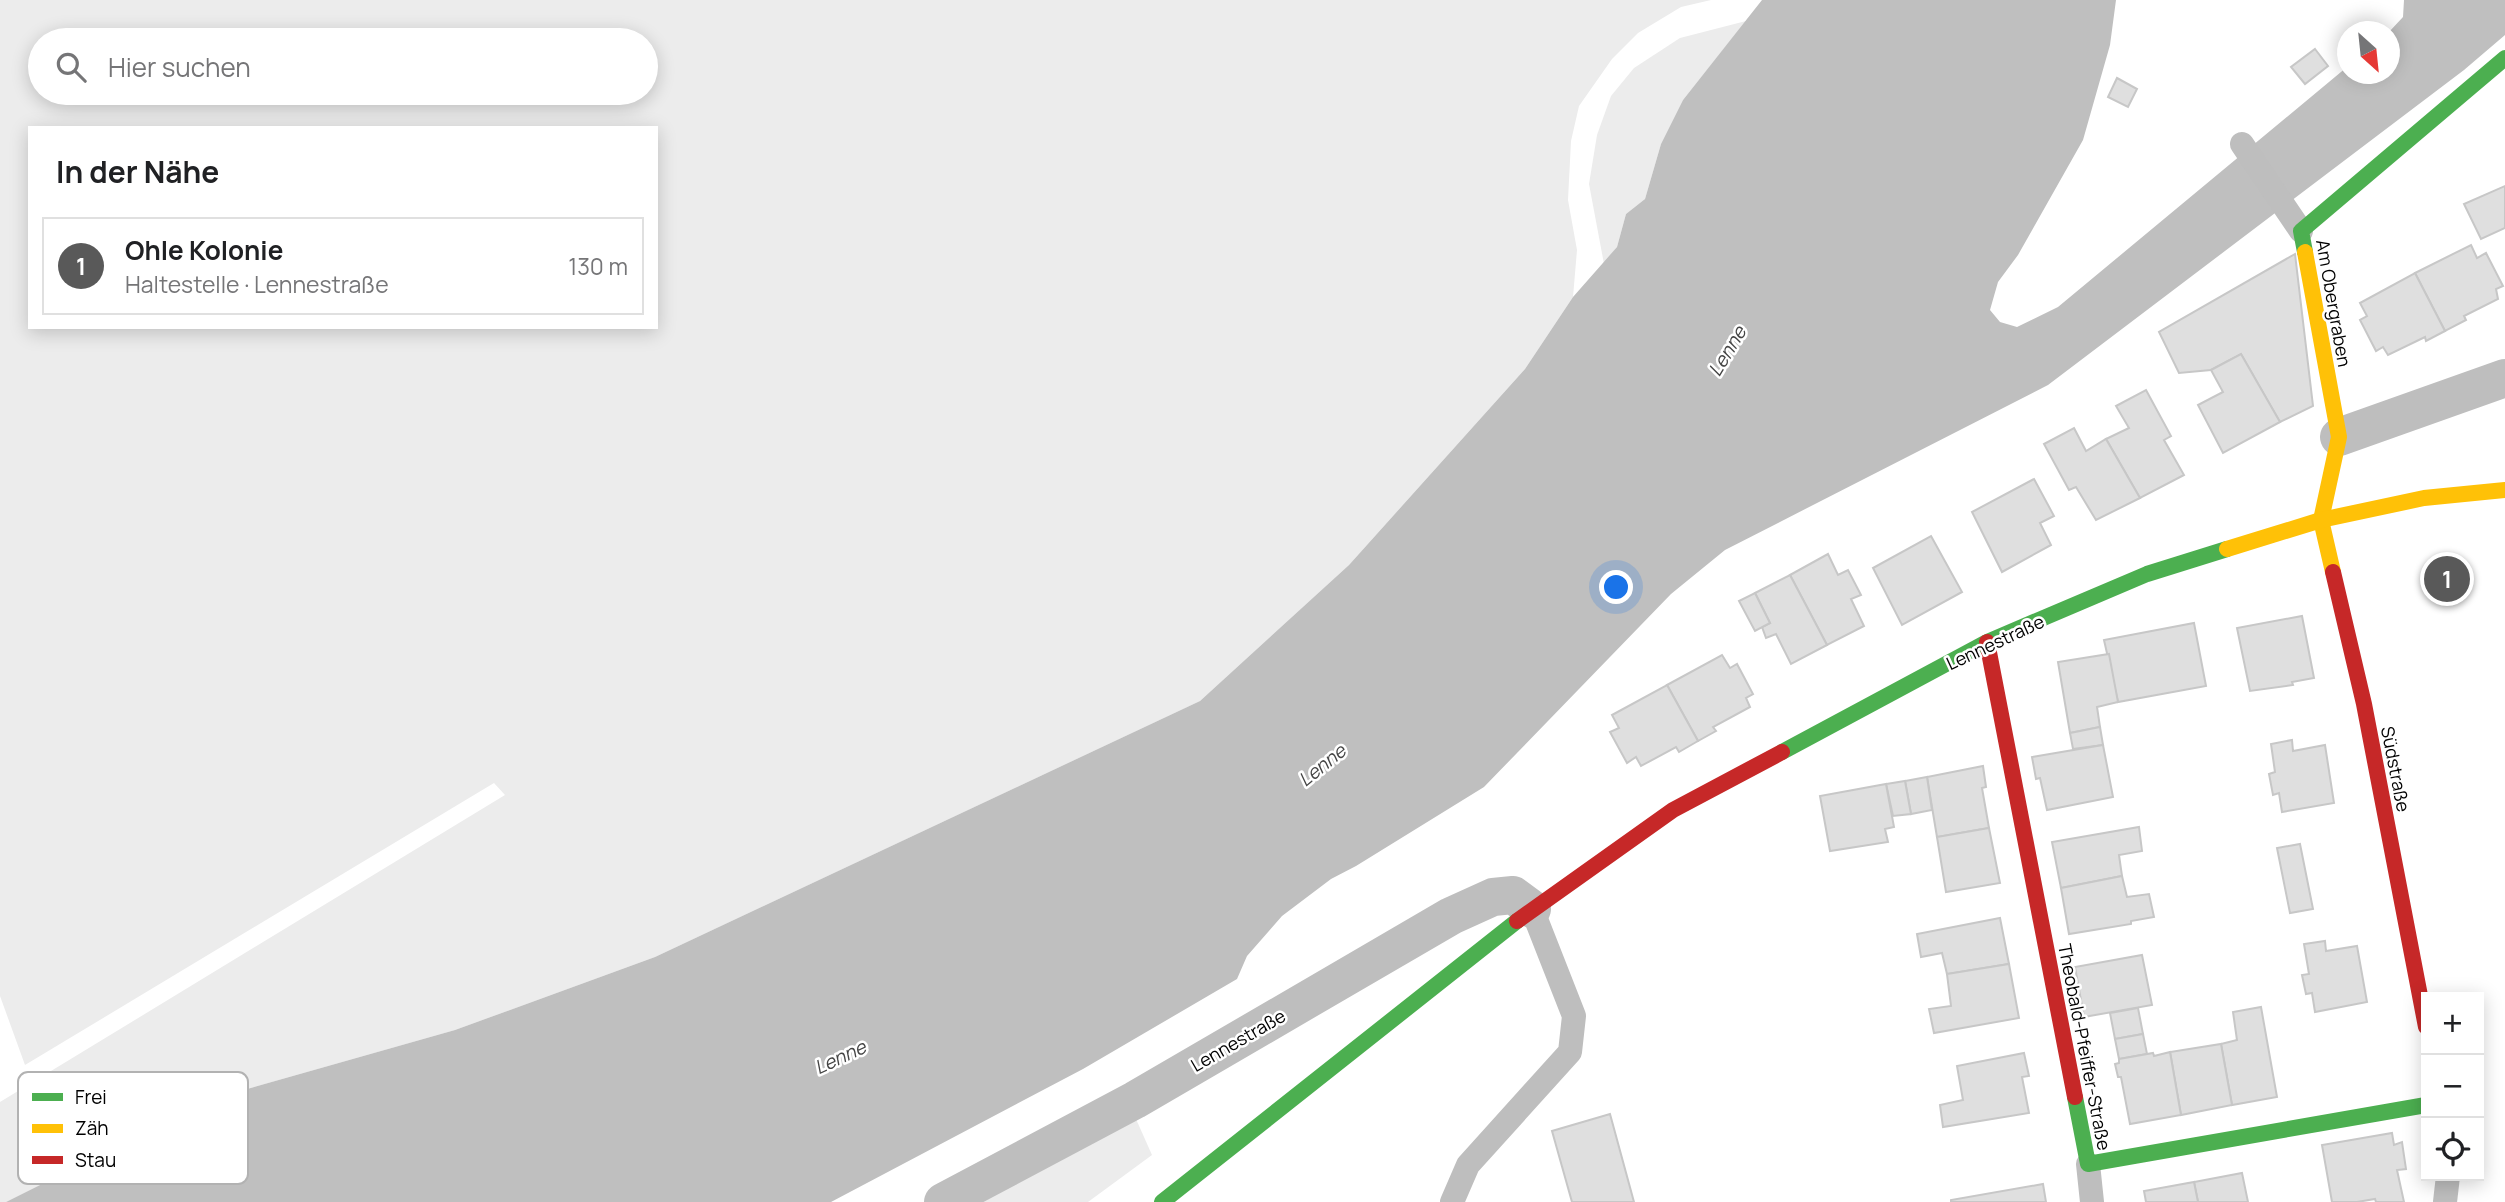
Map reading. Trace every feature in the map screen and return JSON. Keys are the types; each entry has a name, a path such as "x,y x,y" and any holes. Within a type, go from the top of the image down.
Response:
{"street":[{"name":"Am Obergraben","path":"2321,520 2339,437 2297,223 2505,58"},
{"path":"2339,437 2505,378"},
{"name":"Lennestraße","path":"1162,1202 1532,909 1673,810 1987,642 2147,574 2321,520 2424,498 2505,490"},
{"name":"Südstraße","path":"2321,520 2364,704 2421,1001"},
{"name":"Theobald-Pfeiffer-Straße","path":"1987,642 2088,1164 2421,1106"},
{"name":"Lennestraße","path":"943,1202 1135,1100 1451,916 1493,897 1513,895 1532,909"}],"lane":[{"path":"2242,145 2297,223"},
{"path":"1452,1202 1468,1165 1570,1052 1574,1016 1532,909"},
{"path":"2088,1164 2092,1202"},
{"path":"2445,1202 2447,1181"}],"shaded area":[{"path":"0,0 1711,0 1681,7 1638,33 1612,59 1579,106 1571,141 1568,200 1577,250 1573,297 1525,369 1349,565 1200,701 655,957 455,1030 248,1089 248,1072 49,1072 505,795 494,783 25,1065 0,996"},
{"path":"1746,21 1683,100 1661,144 1645,199 1626,214 1617,247 1604,264 1589,184 1597,135 1611,96 1634,68 1680,38"},
{"path":"18,1091 18,1184 42,1184 6,1202 0,1202 0,1102"},
{"path":"1132,1110 1152,1155 1088,1202 961,1202"}],"water":[{"name":"Lenne","path":"1762,0 2116,0 2110,45 2083,140 2018,255 1998,282 1990,310 2000,322 2017,327 2058,307 2337,75 2337,84 2400,84 2399,21 2403,17 2404,0 2505,0 2505,35 2464,70 2048,385 1725,550 1671,594 1484,787 1331,879 1282,916 1247,956 1237,979 1083,1069 831,1202 6,1202 42,1184 248,1184 248,1089 455,1030 655,957 1200,701 1349,565 1525,369 1573,297 1617,247 1626,214 1645,199 1661,144 1683,100"}],"building":[{"path":"2315,49 2328,66 2305,84 2291,67"},
{"path":"2117,78 2137,89 2128,107 2108,97"},
{"path":"2505,186 2505,228 2481,239 2464,204"},
{"path":"2471,245 2477,258 2486,253 2503,286 2496,289 2498,299 2464,316 2466,320 2445,331 2415,273"},
{"path":"2295,254 2313,406 2280,422 2241,354 2211,370 2179,373 2159,332"},
{"path":"2415,273 2445,331 2426,341 2425,337 2388,355 2383,347 2376,351 2360,320 2367,316 2360,303"},
{"path":"2241,354 2280,422 2223,453 2198,405 2223,392 2211,370"},
{"path":"2146,390 2171,436 2164,440 2184,475 2140,498 2106,439 2129,428 2116,406"},
{"path":"2074,428 2086,451 2106,439 2140,498 2096,520 2076,487 2069,490 2044,444"},
{"path":"2034,479 2054,516 2040,523 2051,545 2002,572 1972,512"},
{"path":"1931,536 1962,592 1902,625 1873,568"},
{"path":"1828,554 1838,575 1848,570 1861,595 1851,599 1864,626 1827,645 1790,575"},
{"path":"1790,575 1827,645 1791,664 1776,634 1766,638 1762,627 1770,623 1755,593"},
{"path":"1755,593 1770,623 1755,631 1739,601"},
{"path":"2302,616 2314,678 2292,682 2293,685 2250,691 2237,628"},
{"path":"2194,623 2206,686 2118,702 2104,640"},
{"path":"2109,654 2118,702 2097,707 2100,727 2070,733 2058,662"},
{"path":"1722,655 1730,668 1737,664 1753,694 1746,698 1750,707 1713,727 1716,731 1698,741 1667,685"},
{"path":"1667,685 1698,741 1679,752 1676,747 1641,766 1636,757 1627,763 1610,732 1619,728 1612,715"},
{"path":"2100,727 2103,745 2073,749 2070,733"},
{"path":"2292,740 2293,751 2325,745 2334,803 2282,812 2279,793 2273,795 2269,774 2275,772 2271,744"},
{"path":"2103,745 2113,797 2047,810 2040,778 2036,779 2032,757"},
{"path":"1983,766 1986,787 1982,788 1989,828 1937,837 1927,777"},
{"path":"1927,777 1932,810 1911,814 1905,781"},
{"path":"1905,781 1911,814 1893,816 1886,784"},
{"path":"1886,784 1894,827 1885,829 1888,842 1830,851 1820,796"},
{"path":"2139,827 2142,851 2119,855 2122,876 2061,888 2052,842"},
{"path":"1989,828 2000,883 1946,892 1937,837"},
{"path":"2300,844 2313,909 2290,913 2277,848"},
{"path":"2122,876 2127,897 2149,894 2154,917 2131,921 2131,924 2069,934 2061,888"},
{"path":"2000,918 2009,964 1947,974 1942,953 1921,957 1917,934"},
{"path":"2325,941 2326,951 2357,946 2367,1002 2315,1012 2312,993 2306,994 2302,975 2309,974 2304,944"},
{"path":"2142,955 2152,1005 2084,1017 2075,967"},
{"path":"2009,964 2019,1018 1934,1033 1929,1009 1951,1006 1947,974"},
{"path":"2261,1007 2277,1097 2232,1105 2221,1044 2237,1040 2233,1012"},
{"path":"2138,1008 2143,1034 2115,1039 2110,1013"},
{"path":"2143,1034 2147,1054 2119,1059 2115,1039"},
{"path":"2221,1044 2232,1105 2181,1115 2170,1052"},
{"path":"2170,1052 2181,1115 2130,1124 2121,1077 2118,1077 2115,1064 2119,1063 2119,1059"},
{"path":"2024,1053 2029,1076 2022,1077 2029,1113 1943,1127 1940,1105 1963,1100 1957,1066"},
{"path":"1610,1114 1634,1202 1572,1202 1552,1131"},
{"path":"2392,1133 2394,1145 2402,1142 2406,1169 2397,1170 2404,1202 2376,1202 2375,1199 2332,1202 2322,1145"},
{"path":"2242,1173 2248,1202 2198,1202 2194,1182"},
{"path":"2194,1182 2198,1202 2146,1202 2144,1191"},
{"path":"2043,1184 2046,1202 1951,1202 1951,1200"}],"traffic: fast":[{"path":"2305,252 2301,231 2505,58"},
{"path":"1782,752 1987,642 2147,574 2227,549"},
{"path":"1162,1202 1517,921"},
{"path":"2075,1097 2088,1164 2421,1106"}],"traffic: slow":[{"path":"2305,252 2339,437 2321,520 2333,572"},
{"path":"2227,549 2321,520 2424,498 2505,490"}],"traffic: jam":[{"path":"2333,572 2364,704 2421,1001"},
{"path":"1987,642 2075,1097"},
{"path":"1517,921 1673,810 1782,752"}],"place":[{"name":"Ohle Kolonie","path":"2447,579"}]}
